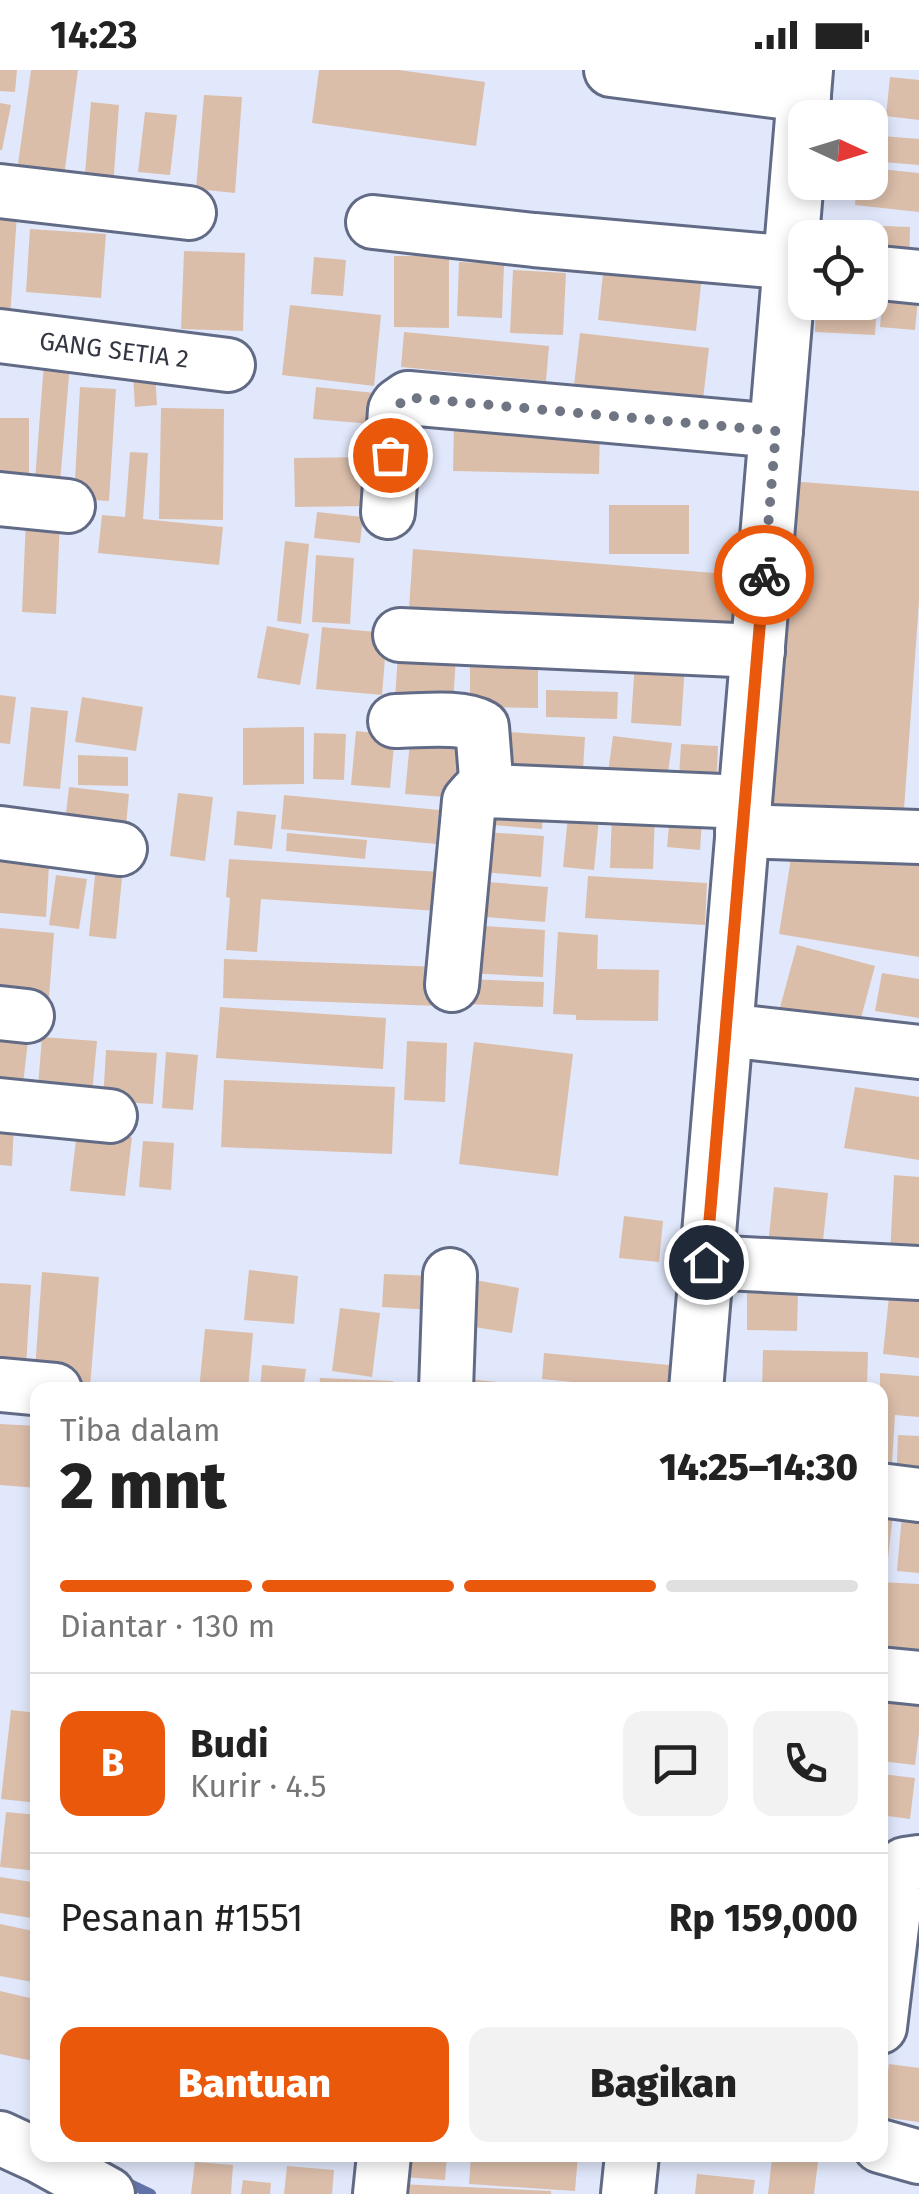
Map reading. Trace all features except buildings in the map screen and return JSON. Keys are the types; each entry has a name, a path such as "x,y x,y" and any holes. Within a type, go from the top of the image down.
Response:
{"street":[{"path":"611,70 805,82 800,220"},
{"path":"0,192 189,213"},
{"path":"373,222 788,262"},
{"path":"888,274 919,278"},
{"path":"697,1382 776,431 791,320"},
{"name":"GANG SETIA 2","path":"0,336 228,365"},
{"path":"388,512 395,410 408,398 776,431"},
{"path":"0,499 68,506"},
{"path":"400,635 758,651"},
{"path":"395,721 473,722 482,727 486,791"},
{"path":"452,986 469,802 476,794 486,791 919,837"},
{"path":"0,833 120,849"},
{"path":"726,1030 919,1052"},
{"path":"0,1105 110,1116"},
{"path":"706,1262 919,1274"},
{"path":"446,1382 450,1275"},
{"path":"0,1386 30,1388"},
{"path":"888,1491 919,1495"},
{"path":"888,1675 919,1678"},
{"path":"888,1960 898,1877 905,1864 919,1862"},
{"path":"888,2148 919,2157"},
{"path":"49,2162 108,2194"},
{"path":"380,2194 383,2162"},
{"path":"628,2194 631,2162"}],"waterway":[{"path":"122,2180 151,2194"}],"way so far":[{"path":"390,455 395,410 403,400 414,398 776,431 764,575"}],"route":[{"path":"706,1262 764,575"}]}
